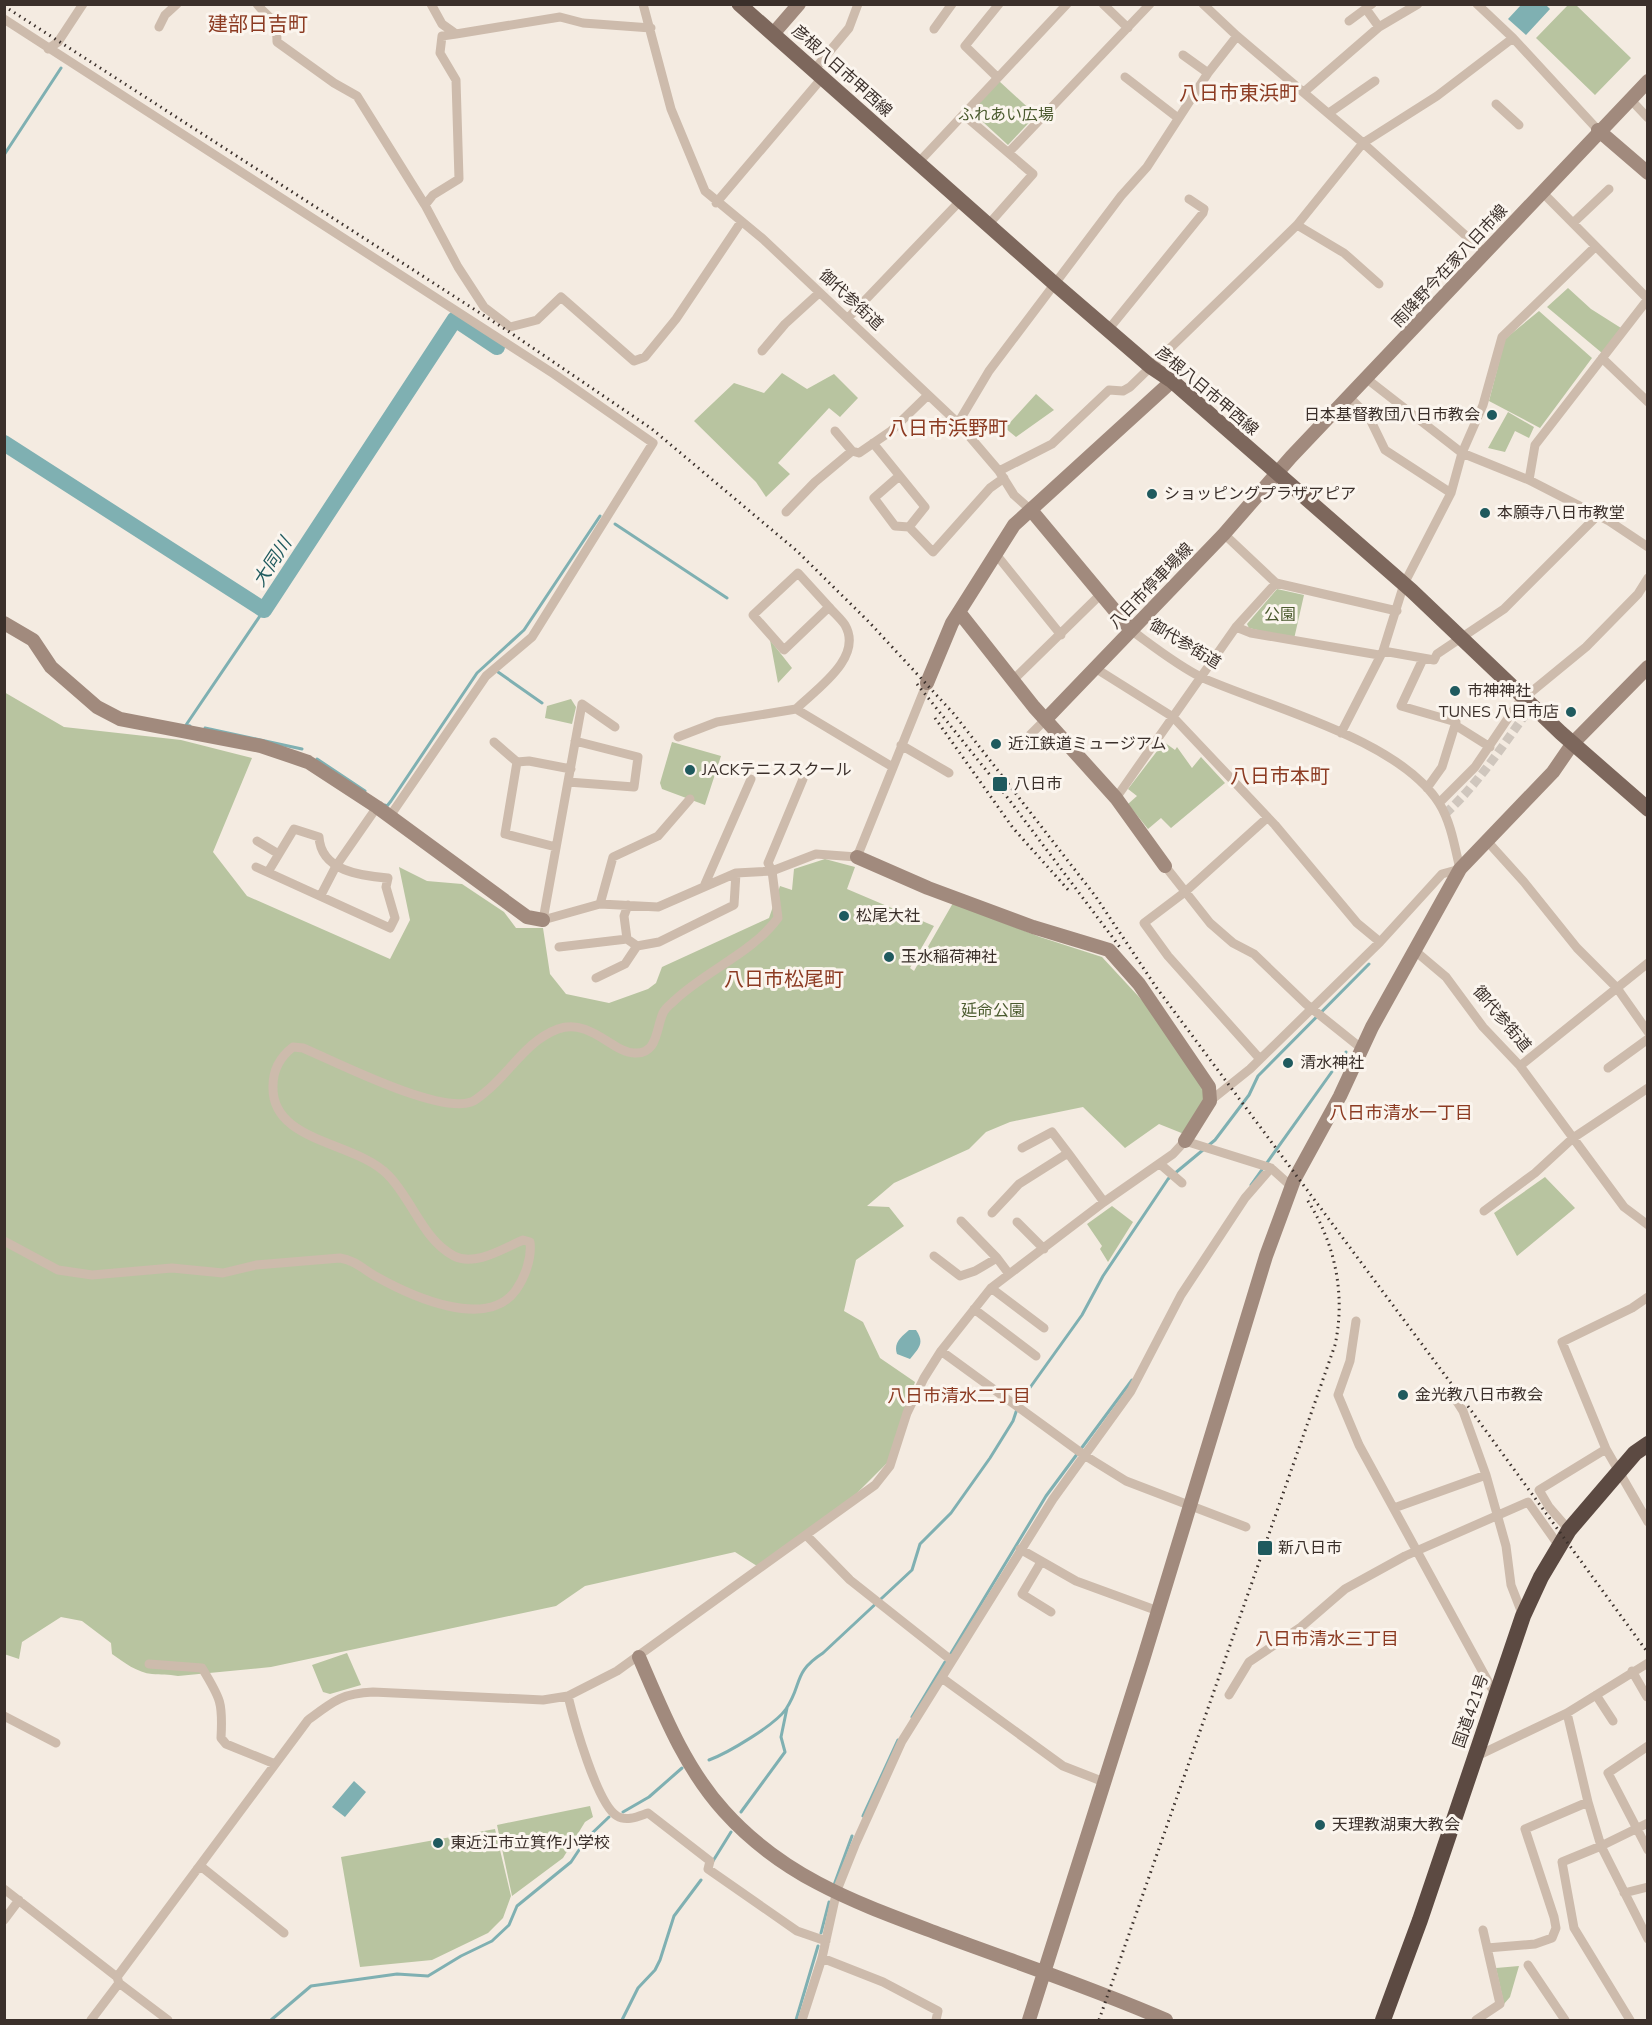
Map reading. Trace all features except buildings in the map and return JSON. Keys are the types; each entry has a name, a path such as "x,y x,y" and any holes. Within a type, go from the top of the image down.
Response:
{"highway":[{"name":"国道421号","path":"1383,2020 1420,1920 1523,1616 1569,1530 1635,1453 1647,1444"}],"main road":[{"name":"彦根八日市甲西線","path":"739,4 1056,285 1151,367 1172,381 1404,584 1573,743 1647,809"}],"street":[{"path":"48,50 58,42 82,4"},
{"path":"159,27 165,15 177,4"},
{"path":"257,4 274,19 277,26 277,42 334,83 357,96 425,205 458,267 484,307 510,327 537,320 561,297 634,361 645,357 676,319 741,222"},
{"path":"431,4 442,24 456,34"},
{"name":"御代参街道","path":"644,4 671,109 705,191 716,203 741,222 848,318 957,423 1001,475 1014,495 1031,510 1131,630 1201,677 1341,733 1385,756 1427,788 1439,803 1460,869"},
{"path":"773,34 799,4"},
{"path":"716,203 818,74 849,28 858,4"},
{"path":"934,29 952,4"},
{"path":"997,78 965,46 999,4"},
{"path":"918,163 1067,4"},
{"path":"1103,4 1128,28"},
{"path":"1009,152 1150,4"},
{"path":"1203,4 1237,36 1363,142 1484,252"},
{"path":"1304,93 1379,27 1418,4"},
{"path":"1477,4 1513,38 1598,130 1647,173"},
{"path":"1349,21 1369,7 1379,27"},
{"path":"425,205 433,195 459,179 456,80 440,53 442,36 560,17 583,23 651,28"},
{"path":"4,19 48,50 554,374 653,443 532,637 486,676 390,816"},
{"path":"957,423 989,371 1121,196 1147,167 1208,74 1237,36"},
{"path":"898,477 874,498 895,526 909,526 933,552 1001,475 1052,444 1109,390 1122,391 1130,387 1151,367 1297,225 1363,142 1437,96 1513,38"},
{"path":"1183,56 1208,74"},
{"path":"1125,77 1178,118"},
{"path":"1329,113 1375,81"},
{"name":"雨降野今在家八日市線","path":"1277,473 1350,398 1598,130 1647,81"},
{"path":"1630,99 1647,118"},
{"path":"1496,104 1519,125"},
{"path":"964,115 1033,174 988,225"},
{"path":"1573,223 1609,189"},
{"path":"1529,480 1535,445 1647,299 1542,192"},
{"path":"1108,330 1203,213 1204,209 1189,199"},
{"path":"848,318 961,200"},
{"path":"1297,225 1344,253 1379,284"},
{"path":"1341,733 1381,653 1397,611 1404,584 1451,493 1462,453 1483,405 1502,337 1595,247"},
{"path":"762,351 785,324 819,293"},
{"path":"1602,358 1647,402"},
{"path":"1366,380 1462,453 1529,480 1609,522 1647,547"},
{"path":"857,857 891,766 959,612 995,553 1014,525 1172,381"},
{"path":"835,431 852,452 859,453 906,418 927,396"},
{"path":"1350,398 1369,417 1385,450 1451,493"},
{"path":"873,443 898,477 925,507 909,526"},
{"path":"786,512 815,482 852,452"},
{"name":"八日市停車場線","path":"1046,719 1224,534 1277,473"},
{"path":"1236,627 1251,633 1434,660 1437,654 1504,609 1596,517"},
{"path":"1224,534 1276,583 1397,611"},
{"path":"995,553 1061,635"},
{"path":"678,737 717,722 795,709 840,666 847,652 846,627 829,607 798,573 753,615 783,650 829,607"},
{"path":"1439,803 1468,774 1490,747 1525,697 1586,647 1643,592 1647,578"},
{"path":"1116,798 1236,627 1276,583"},
{"path":"1012,681 1101,594"},
{"path":"959,612 1012,681 1116,798 1210,923 1233,943 1254,954 1311,1009 1361,1048"},
{"path":"4,623 33,640 51,667 97,707 120,719 261,746 308,762 390,816 527,917 543,920 600,904 658,907 705,884 735,873 772,871 816,854 857,857 928,888 1033,927 1109,950 1139,984 1187,1052 1209,1087 1210,1101"},
{"path":"1423,659 1401,706 1456,722 1455,725 1490,747"},
{"path":"1029,2020 1158,1611 1266,1256 1292,1187 1340,1096 1361,1048 1460,869 1553,772 1573,743 1647,667"},
{"path":"1095,668 1173,717 1267,818 1357,923 1380,942"},
{"path":"543,920 582,704 615,727"},
{"path":"795,709 891,766"},
{"path":"1024,741 1046,719"},
{"path":"1427,788 1442,767 1455,725"},
{"path":"568,782 634,787 638,757 575,741"},
{"path":"494,742 517,762 529,761 571,769"},
{"path":"901,745 949,773"},
{"path":"517,762 505,834 556,847"},
{"path":"705,884 751,779"},
{"path":"4,1241 58,1270 92,1275 172,1268 223,1273 256,1266 340,1258 352,1260 401,1290 435,1302 471,1310 499,1306 512,1296 522,1281 531,1249 530,1242 523,1240 476,1259 453,1256 436,1241 390,1176 380,1167 305,1132 279,1114 273,1101 273,1083 282,1055 293,1047 303,1048 418,1095 461,1104 472,1102 483,1094 528,1048 557,1030 579,1028 633,1053 642,1052 657,1038 663,1011 703,976 759,939 778,918 772,871 768,863 802,779"},
{"path":"600,904 613,857 658,836 690,799"},
{"path":"321,895 336,866 377,807"},
{"path":"1260,1059 1168,956 1144,923 1185,892 1267,818"},
{"path":"256,867 390,928 395,918 386,887 388,878 363,876 336,866 320,847 319,837 294,829 277,853 268,872"},
{"path":"257,841 277,853"},
{"path":"1486,841 1524,882 1577,948 1617,988 1647,1032"},
{"path":"91,2020 197,1869 308,1720 338,1698 353,1693 543,1700 568,1696 639,1657 875,1485 890,1466 907,1413 941,1351 991,1288 1104,1202 1160,1164 1185,1141 1210,1101 1260,1059 1380,942 1442,874 1460,869"},
{"path":"559,947 627,939 637,946 659,942 734,905 735,873"},
{"path":"627,905 624,916 627,939"},
{"path":"596,978 625,964 637,946"},
{"name":"御代参街道","path":"1414,950 1446,977 1483,1026 1520,1066 1624,1207 1647,1226"},
{"path":"1520,1066 1647,963"},
{"path":"1608,1068 1647,1039"},
{"path":"1484,1211 1535,1173 1573,1138 1647,1088"},
{"path":"1022,1148 1052,1132 1104,1202"},
{"path":"1185,1141 1271,1168 1292,1187"},
{"path":"992,1213 1019,1184 1068,1153"},
{"path":"1160,1164 1182,1183"},
{"path":"802,2020 822,1958 836,1894 855,1845 902,1741 1020,1549 1127,1388 1181,1295 1245,1198 1271,1168"},
{"path":"960,1221 997,1258 1009,1274"},
{"path":"1017,1222 1044,1249"},
{"path":"934,1256 960,1276 975,1271 997,1258"},
{"path":"991,1288 1044,1328"},
{"path":"1647,1297 1632,1308 1562,1342 1606,1449 1647,1522"},
{"path":"974,1309 1036,1356"},
{"path":"1356,1321 1350,1361 1338,1395 1359,1445 1394,1508 1415,1553 1496,1696"},
{"path":"941,1351 1084,1455 1126,1481 1246,1527"},
{"path":"1456,1400 1463,1411 1486,1476 1498,1515 1511,1585 1523,1616"},
{"path":"1569,1530 1549,1507 1539,1490 1606,1449"},
{"path":"1394,1508 1486,1476"},
{"path":"1229,1695 1249,1662 1301,1627 1345,1589 1415,1553 1498,1515 1528,1502 1559,1546"},
{"path":"807,1536 850,1580 951,1660"},
{"path":"1020,1549 1076,1581 1158,1611"},
{"path":"1041,1562 1022,1594 1051,1612"},
{"path":"639,1657 684,1754 723,1810 782,1862 836,1894 1044,1974 1108,1995 1166,2020"},
{"path":"1474,1757 1567,1713 1647,1663"},
{"path":"150,1664 202,1668 223,1707 221,1738 226,1744 275,1764"},
{"path":"1632,1671 1647,1696"},
{"path":"942,1678 1063,1766 1104,1782"},
{"path":"1596,1695 1613,1721"},
{"path":"568,1696 603,1802 616,1816 634,1818 648,1813 710,1861 708,1869 797,1931 826,1941"},
{"path":"1567,1713 1601,1846 1647,1939"},
{"path":"4,1716 56,1743"},
{"path":"1647,1746 1608,1773 1647,1850"},
{"path":"1487,1948 1535,1944 1551,1938 1556,1928 1524,1829 1588,1802"},
{"path":"1630,2020 1574,1925 1562,1862 1637,1830 1647,1823"},
{"path":"197,1869 203,1869 284,1933"},
{"path":"1624,1893 1647,1887"},
{"path":"4,1889 168,2020"},
{"path":"4,1920 19,1900"},
{"path":"1556,1928 1574,1925"},
{"path":"1476,2020 1500,2004 1483,1930"},
{"path":"822,1958 883,1982 938,2011 936,2020"},
{"path":"1528,1965 1565,2020"}],"green space":[{"path":"1568,5 1576,5 1631,58 1595,95 1536,38"},
{"name":"ふれあい広場","path":"999,81 1036,115 1008,145 971,111"},
{"path":"1568,288 1591,309 1621,328 1602,353 1547,307"},
{"path":"1539,311 1592,358 1540,428 1489,401 1505,339"},
{"path":"782,373 807,389 834,374 858,398 840,417 829,408 778,463 790,474 766,497 756,482 694,421 734,383 764,393"},
{"path":"1036,394 1054,410 1016,437 1005,428"},
{"path":"1508,412 1534,427 1529,438 1515,431 1505,452 1488,448"},
{"name":"公園","path":"1277,589 1304,595 1294,639 1249,628 1247,624"},
{"path":"770,640 792,668 778,683"},
{"name":"延命公園","path":"4,692 64,727 181,740 252,758 213,852 247,896 390,959 410,920 399,867 427,881 462,884 504,912 516,928 543,928 550,974 566,994 609,1003 648,989 656,983 662,967 769,918 780,886 792,890 794,869 825,859 855,867 847,889 934,926 910,968 914,971 953,903 1040,937 1102,957 1152,1011 1206,1087 1205,1098 1184,1134 1159,1124 1125,1148 1083,1107 1010,1122 986,1132 969,1149 894,1183 867,1206 889,1207 904,1226 856,1260 844,1311 863,1322 880,1358 915,1382 888,1462 856,1494 757,1566 735,1552 585,1586 556,1606 271,1667 178,1676 141,1672 112,1654 111,1643 82,1621 61,1617 22,1642 19,1659 4,1654"},
{"path":"571,699 576,707 572,724 545,718 547,706"},
{"name":"JACKテニススクール","path":"672,742 721,756 705,805 662,789 660,783"},
{"path":"1164,742 1175,750 1177,747 1192,768 1201,757 1225,783 1171,828 1161,818 1148,829 1128,804 1137,796 1128,789"},
{"path":"1545,1177 1575,1208 1517,1256 1494,1213"},
{"path":"1112,1206 1133,1222 1108,1262 1100,1249 1102,1246 1087,1224"},
{"path":"347,1653 361,1685 330,1694 323,1692 312,1665"},
{"path":"590,1806 593,1817 585,1822 563,1858 512,1896 497,1825"},
{"path":"495,1829 511,1896 503,1918 488,1933 432,1960 360,1967 341,1857"},
{"path":"1519,1966 1510,1997 1504,2004 1496,1968"}],"water":[{"path":"1521,5 1546,5 1550,9 1526,35 1508,19"},
{"path":"909,1330 916,1330 920,1338 918,1348 910,1359 897,1354 896,1350 899,1340"},
{"path":"354,1781 366,1792 345,1817 332,1807"}],"waterway":[{"path":"4,155 61,68"},
{"name":"大同川","path":"4,443 264,610 455,319 497,347"},
{"path":"385,805 387,806 391,801 477,673 524,630 600,516"},
{"path":"615,524 727,598"},
{"path":"190,726 186,725 264,610"},
{"path":"498,672 542,703"},
{"path":"205,728 302,749"},
{"path":"317,759 365,791"},
{"path":"709,1760 728,1751 772,1723 786,1709 802,1673 813,1660 912,1570 920,1544 951,1513 990,1458 1013,1421 1019,1403 1082,1315 1103,1276 1168,1179 1215,1140 1249,1095 1258,1076 1369,964"},
{"path":"1251,1185 1346,1052"},
{"path":"950,1655 1046,1496 1132,1380"},
{"path":"912,1717 945,1662"},
{"path":"741,1812 785,1752 781,1737 787,1708"},
{"path":"863,1816 898,1740"},
{"path":"623,1812 649,1797 682,1768"},
{"path":"271,2020 311,1986 397,1974 428,1976 492,1941 509,1925 517,1906 571,1862 587,1838 609,1817"},
{"path":"713,1861 731,1832"},
{"path":"834,1885 852,1836"},
{"path":"622,2020 638,1988 655,1970 674,1916 701,1880"},
{"path":"821,1933 829,1902"},
{"path":"796,2020 818,1946"}],"tunnel":[{"path":"1445,814 1481,775 1533,704"}],"railway":[{"path":"4,6 508,331 652,429 797,551 869,622 954,714 1096,897 1156,987 1459,1394 1648,1653"},
{"path":"917,684 998,785 1122,950"},
{"path":"935,718 1013,828 1071,893"},
{"path":"1099,2020 1335,1345 1339,1307 1336,1269 1324,1232 1306,1198"}],"place":[{"name":"日本基督教団八日市教会","path":"1492,415"},
{"name":"ショッピングプラザアピア","path":"1152,494"},
{"name":"本願寺八日市教堂","path":"1485,513"},
{"name":"市神神社","path":"1455,691"},
{"name":"TUNES 八日市店","path":"1571,712"},
{"name":"近江鉄道ミュージアム","path":"996,744"},
{"name":"JACKテニススクール","path":"690,770"},
{"name":"八日市","path":"1000,784"},
{"name":"松尾大社","path":"844,916"},
{"name":"玉水稲荷神社","path":"889,957"},
{"name":"清水神社","path":"1288,1063"},
{"name":"金光教八日市教会","path":"1403,1395"},
{"name":"新八日市","path":"1265,1548"},
{"name":"天理教湖東大教会","path":"1320,1825"},
{"name":"東近江市立箕作小学校","path":"438,1843"}],"district":[{"name":"建部日吉町","path":"258,24"},
{"name":"八日市東浜町","path":"1239,93"},
{"name":"八日市浜野町","path":"948,428"},
{"name":"八日市本町","path":"1280,776"},
{"name":"八日市松尾町","path":"784,979"},
{"name":"八日市清水一丁目","path":"1401,1113"},
{"name":"八日市清水二丁目","path":"959,1396"},
{"name":"八日市清水三丁目","path":"1327,1639"}]}
